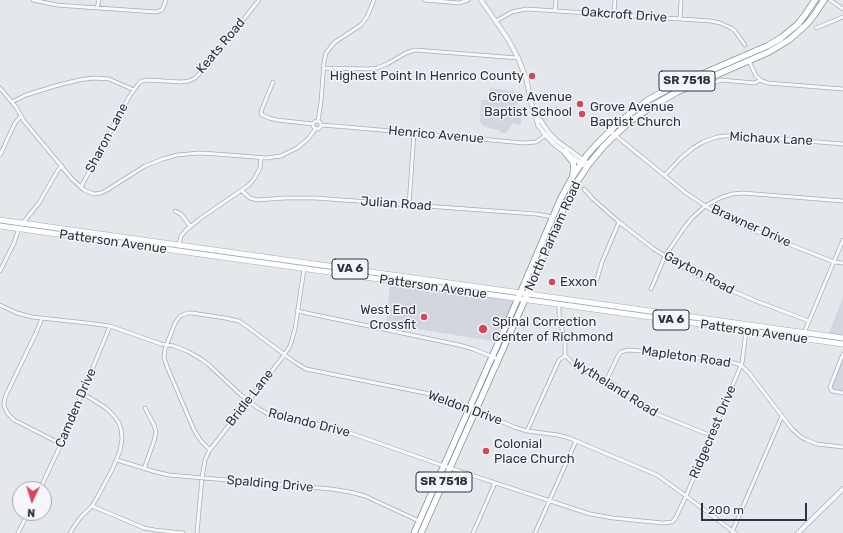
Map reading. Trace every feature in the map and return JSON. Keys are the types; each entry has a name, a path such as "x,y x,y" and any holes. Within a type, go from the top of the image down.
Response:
{"highway":[{"name":"North Parham Road","path":"748,58 792,29 803,18 815,0"},
{"name":"North Parham Road","path":"421,533 525,300 560,215 596,144 612,133 636,109 670,88 779,47 794,36 811,19 824,0"},
{"path":"565,152 573,162 573,176"},
{"name":"North Parham Road","path":"414,533 518,299 561,198 573,176 585,164"},
{"path":"560,215 557,212 561,203 561,198"}],"main road":[{"name":"Patterson Avenue","path":"0,220 518,299 843,344"},
{"name":"Patterson Avenue","path":"0,226 178,248"},
{"name":"Patterson Avenue","path":"305,266 520,293 843,338"}],"street":[{"path":"33,0 57,5 160,11 166,0"},
{"path":"97,8 99,0"},
{"name":"Keats Road","path":"134,90 139,83 146,80 181,82 189,81 194,78 203,70 259,0"},
{"path":"0,88 30,128 72,179 81,187 94,194 107,190 145,166 176,155 199,153 273,158 292,151 308,139 316,128 319,128 321,125 318,121 326,53 335,42 361,25 367,17 374,0"},
{"path":"424,0 459,3 468,0"},
{"path":"481,0 508,39 518,58 526,78 538,125 585,164"},
{"path":"555,10 556,0"},
{"path":"614,14 615,0"},
{"path":"680,19 681,0"},
{"path":"830,0 843,9"},
{"name":"Oakcroft Drive","path":"496,21 512,12 542,9 711,21 726,25 735,31 745,45"},
{"path":"816,28 843,17"},
{"path":"324,68 377,68 415,50 518,58"},
{"path":"748,58 754,73 760,80 768,83 843,89"},
{"path":"12,102 37,91 89,78 109,79 134,90"},
{"path":"702,88 721,80 755,83 760,80"},
{"path":"273,82 262,109 262,114 265,117 313,124 315,121 318,121"},
{"name":"Sharon Lane","path":"81,187 134,90"},
{"path":"0,155 15,123 21,116"},
{"path":"313,124 316,128"},
{"name":"Henrico Avenue","path":"321,125 524,143 536,142 548,134"},
{"path":"409,205 414,133"},
{"name":"Brawner Drive","path":"612,133 686,193 713,211 738,224 834,262 843,263"},
{"path":"548,134 555,145 585,164"},
{"name":"Michaux Lane","path":"665,175 692,148 717,137 740,136 843,144"},
{"path":"178,248 181,236 190,226 250,185 260,166 261,158"},
{"path":"0,271 14,243 18,229 39,203 53,177 62,166"},
{"name":"Gayton Road","path":"584,189 593,199 654,249 700,277 756,302 809,321"},
{"name":"Julian Road","path":"242,190 250,198 257,200 315,198 536,214 553,217"},
{"path":"651,289 665,256 692,218 705,206 727,195 743,193 843,201"},
{"path":"175,211 181,214 190,226"},
{"path":"596,279 620,222"},
{"path":"802,338 843,240"},
{"name":"Bridle Lane","path":"196,533 205,460 210,450 290,346 293,338 305,266"},
{"name":"Rolando Drive","path":"0,304 26,315 110,326 161,344 174,346 201,359 248,401 270,415 333,427 444,466 595,516 657,522"},
{"path":"527,431 559,360 564,356 565,342 558,304"},
{"path":"297,311 459,345 498,359"},
{"name":"Weldon Drive","path":"167,345 175,323 180,316 184,314 192,313 236,320 243,323 284,355 306,369 435,395 476,410 514,427 527,431 558,435 576,441 652,473 686,496 733,532"},
{"path":"42,318 6,395 4,406 8,414 14,420 62,444"},
{"name":"Ridgecrest Drive","path":"657,522 673,521 677,516 741,365 747,324"},
{"name":"Camden Drive","path":"44,481 62,444 110,326"},
{"path":"167,345 164,358 167,366 194,430 201,441 210,450"},
{"name":"Mapleton Road","path":"607,379 618,356 621,352 628,350 643,350 731,362 741,365 749,373 797,434 817,444 843,447"},
{"path":"843,354 830,384 830,389 832,391 843,393"},
{"name":"Wytheland Road","path":"564,356 580,369 607,379 647,410 712,436"},
{"path":"70,533 75,524 92,506 98,496 117,460 122,439 121,429 114,416 106,408 82,393"},
{"path":"144,469 156,432 145,408"},
{"path":"733,532 782,416"},
{"path":"535,533 576,441"},
{"name":"Spalding Drive","path":"117,460 169,475 331,489 350,492 365,496 419,520"},
{"path":"473,533 495,483"},
{"path":"798,533 843,489"},
{"path":"92,506 144,528 184,533"},
{"path":"18,533 24,521"}],"shaded area":[{"path":"490,88 518,92 517,109 522,110 521,125 514,124 514,122 506,133 501,133 500,130 488,128 482,125 480,121 481,100 491,100"},
{"path":"400,281 518,299 499,342 386,324 390,284"},
{"path":"843,298 843,338 828,335"},
{"path":"843,354 843,393 834,392 830,389"}],"place":[{"name":"Highest Point In Henrico County","path":"532,76"},
{"name":"Grove Avenue Baptist School","path":"580,104"},
{"name":"Grove Avenue Baptist Church","path":"582,114"},
{"name":"Exxon","path":"552,282"},
{"name":"West End Crossfit","path":"424,317"},
{"name":"Spinal Correction Center of Richmond","path":"483,329"},
{"name":"Colonial Place Church","path":"486,451"}]}
